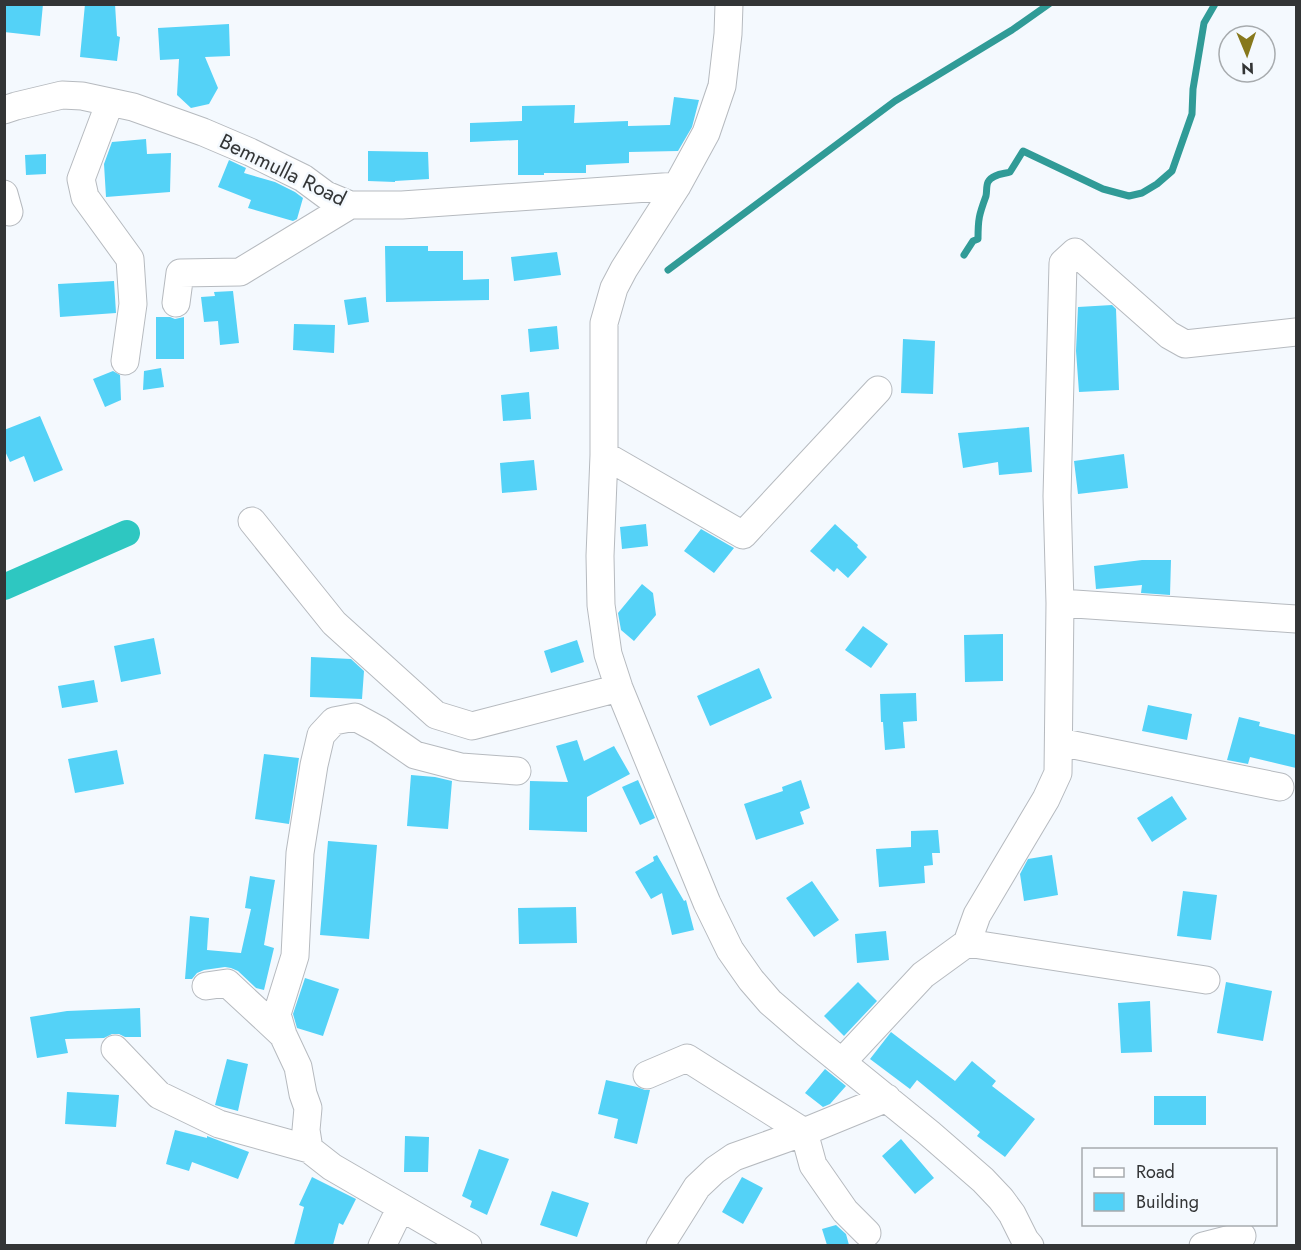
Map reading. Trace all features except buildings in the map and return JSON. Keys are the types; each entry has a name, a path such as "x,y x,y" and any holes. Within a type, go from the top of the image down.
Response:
{"street":[{"path":"729,4 722,86 706,133 677,186 624,269 614,288 604,323 600,556 601,605 608,654 619,688 707,903 729,950 750,980 770,1002 807,1034 929,1132 983,1180 1012,1214 1025,1240 1030,1245"},
{"name":"Bemmulla Road","path":"4,111 62,95 81,96 133,107 250,152 303,178 326,195 350,205 402,205 677,186"},
{"path":"110,102 81,178 85,197 130,259 133,304 125,361"},
{"path":"176,303 180,273 240,272 350,205"},
{"path":"842,1062 923,975 967,943 977,915 1046,799 1058,773 1057,496 1063,263 1075,252 1169,335 1185,344 1296,332"},
{"path":"603,455 743,535 878,390"},
{"path":"252,520 334,623 436,715 472,726 619,688"},
{"path":"1059,603 1296,619"},
{"path":"309,1149 306,1130 308,1108 298,1067 283,1035 277,1014 295,956 300,853 321,735 334,721 355,717 379,730 415,755 461,767 517,771"},
{"path":"1059,742 1280,787"},
{"path":"967,943 1206,980"},
{"path":"206,986 227,983 283,1035"},
{"path":"115,1049 159,1095 219,1124 309,1149 332,1167 468,1245"},
{"path":"647,1075 687,1058 804,1132 813,1165 845,1211 867,1233"},
{"path":"660,1245 697,1187 715,1170 734,1157 804,1132 887,1098"},
{"path":"382,1245 401,1207"},
{"path":"1203,1245 1242,1236"}],"waterway":[{"path":"668,270 895,101 1012,30 1049,4"},
{"path":"964,255 973,241 978,239 979,217 988,182 995,176 1010,172 1023,151 1103,189 1129,196 1142,193 1172,171 1192,114 1193,89 1204,23 1215,4"},
{"path":"4,587 127,533"}]}
